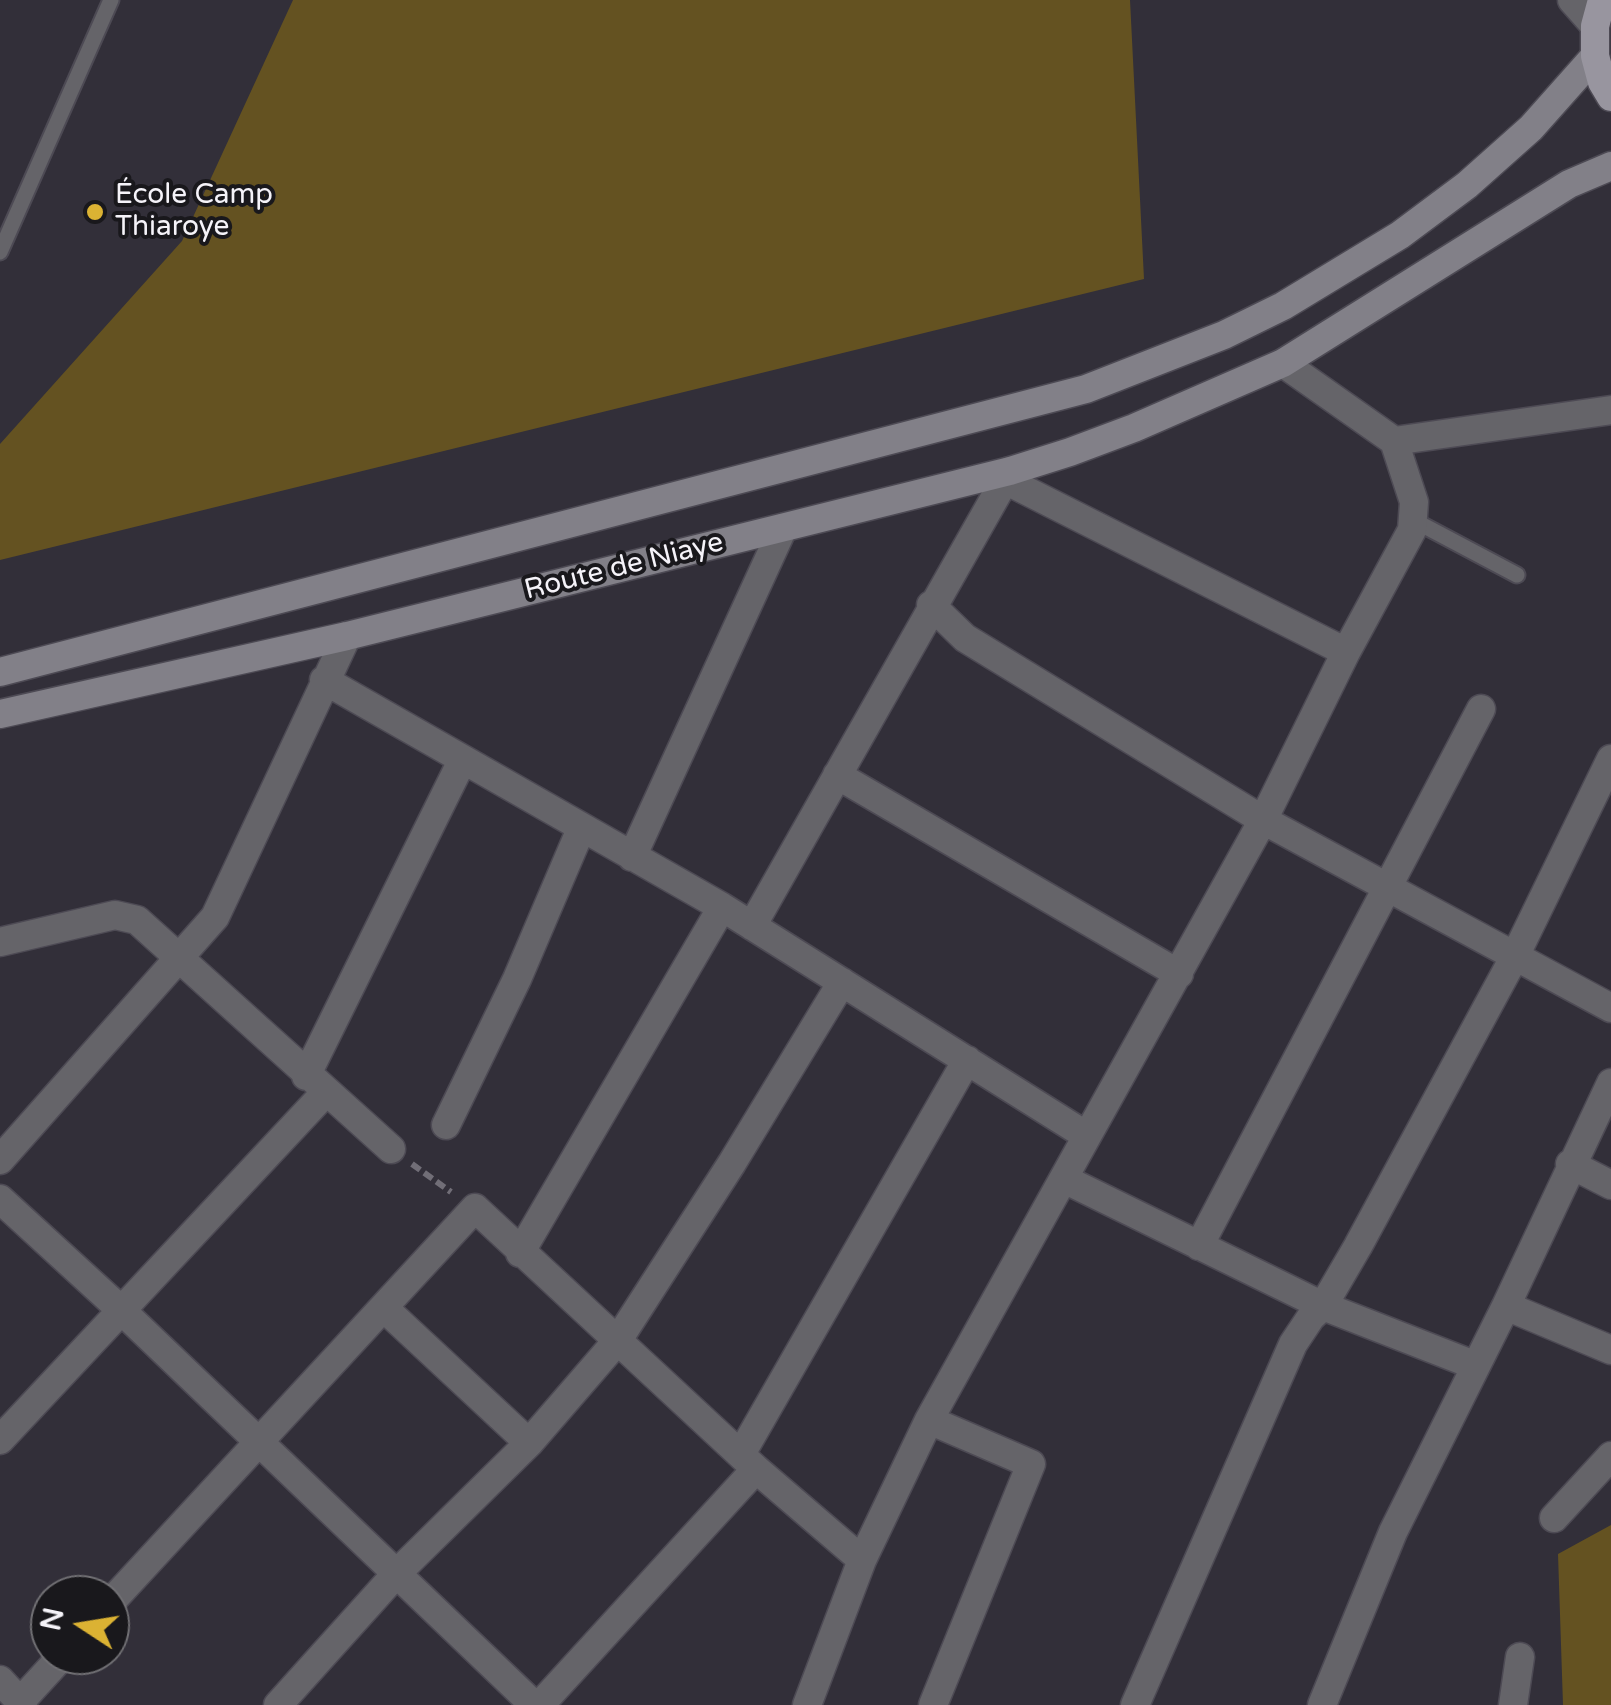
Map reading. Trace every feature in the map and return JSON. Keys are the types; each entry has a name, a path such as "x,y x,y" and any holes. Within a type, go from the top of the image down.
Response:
{"main road":[{"path":"1598,13 1594,56 1611,97"},
{"name":"Route de Niaye","path":"0,672 781,466 1043,402 1224,335 1337,275 1440,205 1531,128 1594,56"},
{"name":"Route de Niaye","path":"0,714 347,636 1008,476 1134,428 1283,363 1569,184 1611,166"}],"street":[{"path":"1572,0 1598,13"},
{"path":"807,1705 862,1560 928,1420 1264,820 1415,521 1414,502 1394,441 1283,363"},
{"path":"1394,441 1611,410"},
{"path":"752,926 1008,476 1346,652"},
{"path":"632,856 783,528"},
{"path":"931,606 966,638 1264,820 1611,1008"},
{"path":"0,1160 203,933 224,899 347,636"},
{"path":"324,680 722,907 1087,1136"},
{"path":"1199,1246 1480,709"},
{"path":"1135,1705 1293,1344 1311,1316 1323,1306 1516,954 1611,759"},
{"path":"0,1440 120,1309 315,1084 462,761"},
{"path":"836,775 1179,974"},
{"path":"446,1125 502,1011 581,829"},
{"path":"520,1252 722,907"},
{"path":"0,942 123,915 137,920 390,1150"},
{"path":"278,1705 396,1574 529,1443 618,1340 842,982"},
{"path":"0,1199 537,1705 748,1461 967,1060"},
{"path":"1322,1705 1393,1532 1611,1083"},
{"path":"1570,1164 1611,1185"},
{"path":"1064,1179 1323,1306 1474,1365"},
{"path":"130,1581 475,1208 748,1461 862,1560"},
{"path":"1506,1306 1611,1350"},
{"path":"384,1308 529,1443"},
{"path":"928,1420 1031,1464 933,1705"},
{"path":"1554,1518 1611,1456"},
{"path":"1513,1705 1520,1657"},
{"path":"0,1680 21,1704 46,1675"}],"lane":[{"path":"0,252 111,0"},
{"path":"1415,521 1517,575"}],"path":[{"path":"390,1150 475,1208"}],"shaded area":[{"path":"293,0 1130,0 1144,279 0,560 0,444 182,241"},
{"path":"1611,1525 1611,1705 1563,1705 1558,1554"}],"place":[{"name":"École Camp Thiaroye","path":"95,212"}]}
